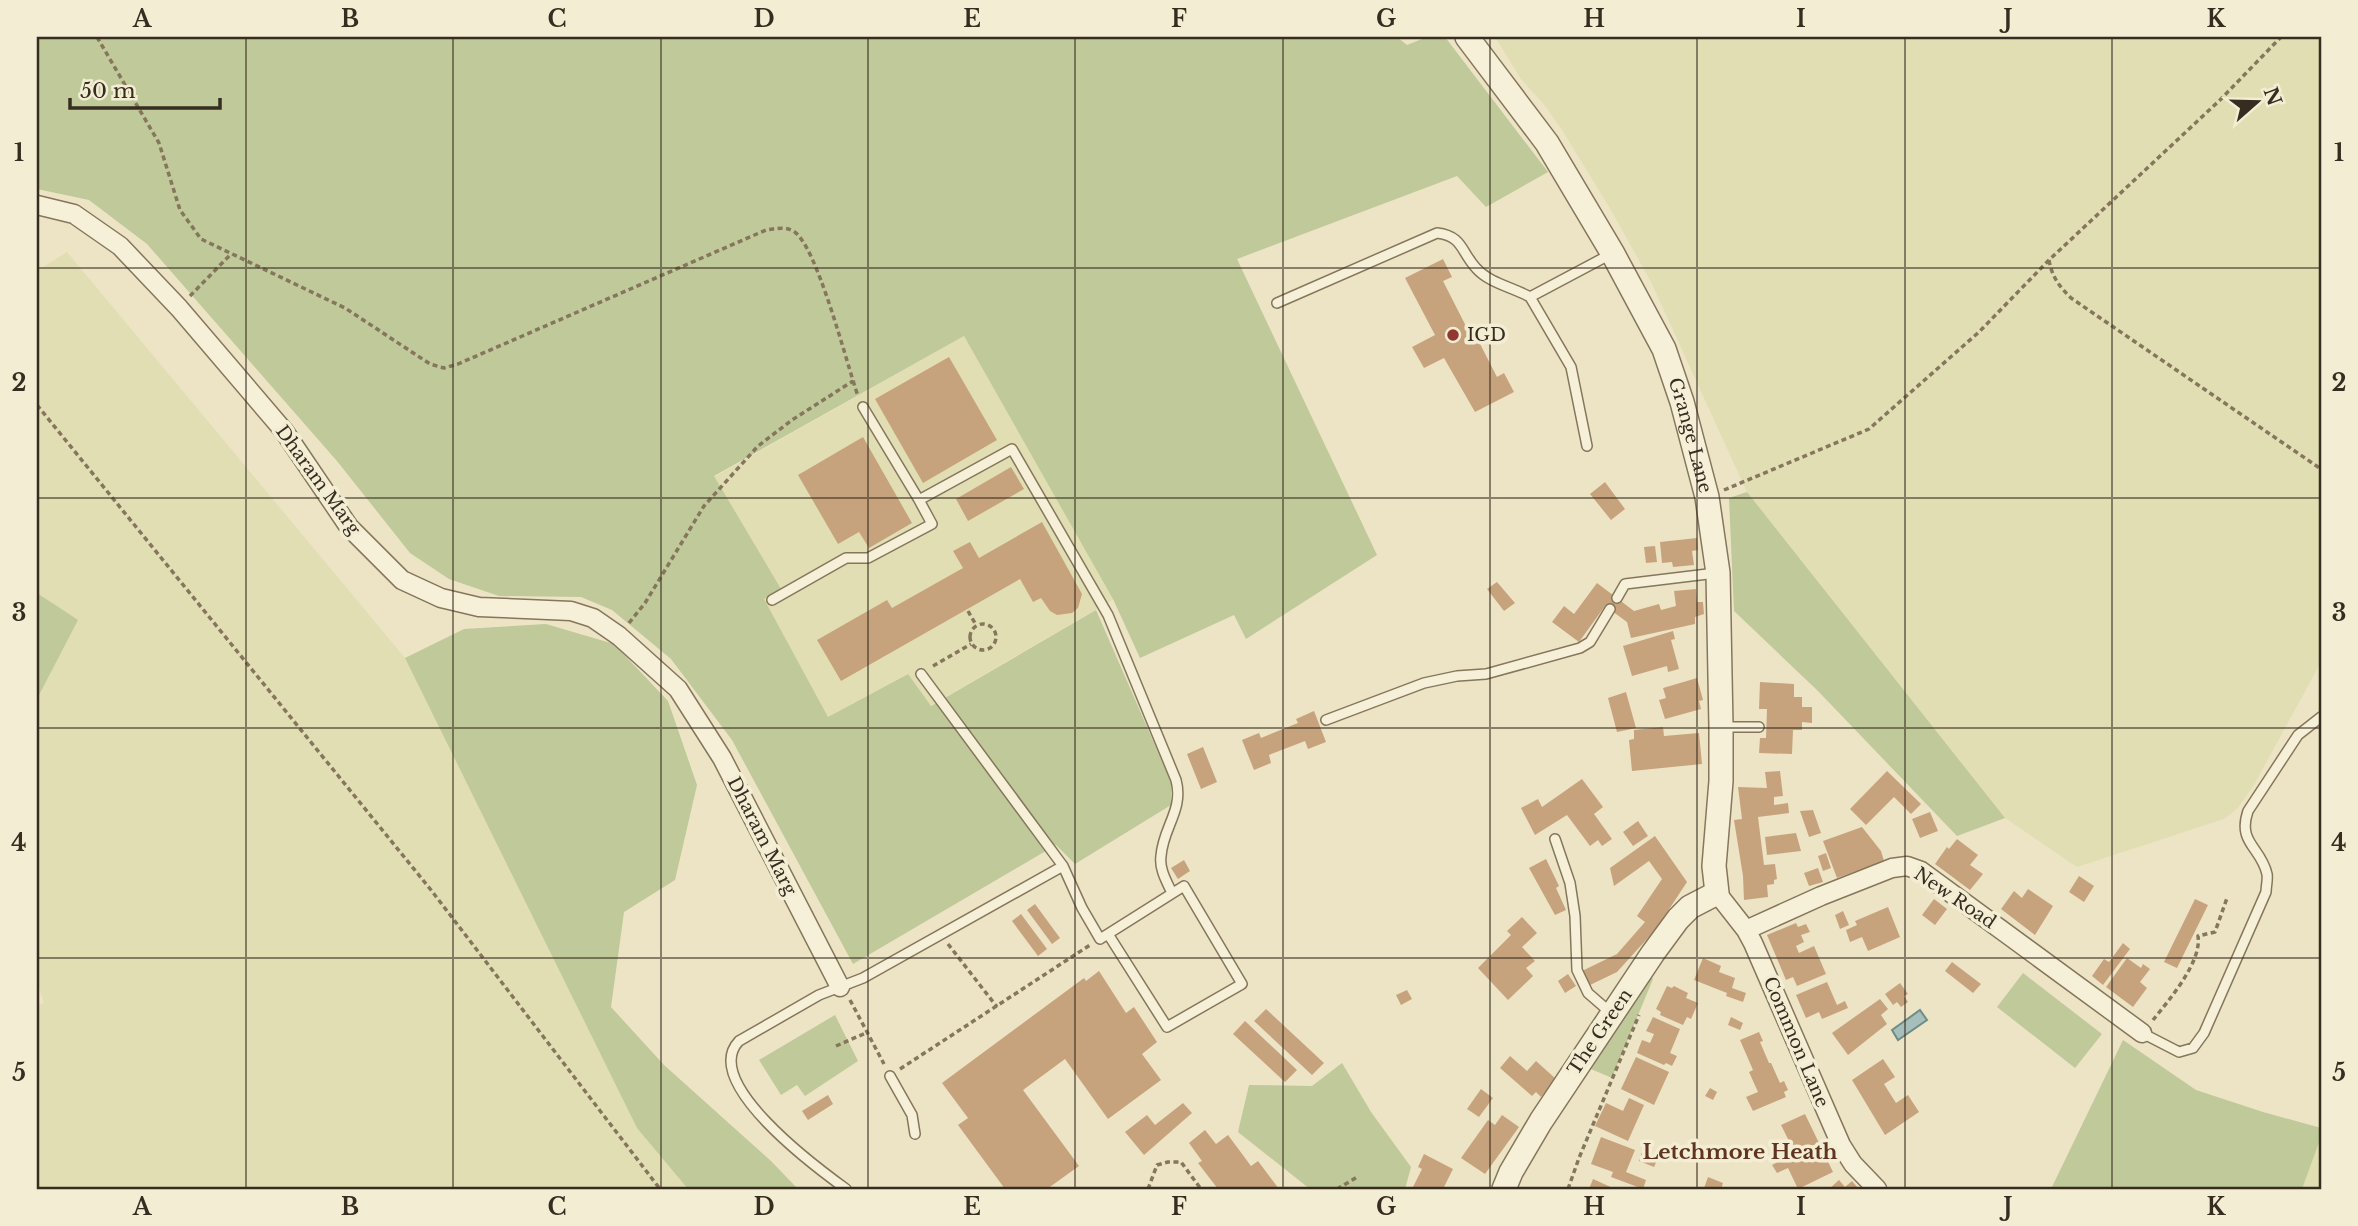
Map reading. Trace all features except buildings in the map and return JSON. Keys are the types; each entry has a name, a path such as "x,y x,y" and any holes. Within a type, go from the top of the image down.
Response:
{"street":[{"name":"Grange Lane","path":"1467,37 1547,143 1613,254 1664,349 1682,402 1707,497 1718,573 1721,781 1714,866 1717,893"},
{"name":"Dharam Marg","path":"37,205 74,214 120,246 179,308 284,431 349,527 402,580 441,598 479,607 571,611 593,618 619,636 678,689 722,758 840,987"},
{"name":"New Road","path":"1746,930 1821,896 1892,868 1907,866 1921,870 2142,1033"},
{"name":"Common Lane","path":"1717,893 1746,930 1793,1029 1841,1145 1853,1164 1877,1189"},
{"name":"The Green","path":"1504,1189 1541,1121 1611,1013 1678,919 1690,906 1717,893"}],"lane":[{"path":"1277,303 1437,233 1448,234 1458,240 1475,267 1487,278 1530,297 1570,367 1587,446"},
{"path":"1530,297 1613,254"},
{"path":"772,600 846,558 868,558 932,524 863,407"},
{"path":"919,500 1012,449 1108,615 1176,780 1180,798 1161,854 1161,866 1172,893"},
{"path":"1617,597 1625,584 1718,573"},
{"path":"1326,720 1424,683 1457,676 1486,674 1580,648 1590,642 1610,609"},
{"path":"921,674 1063,866 1082,908 1167,1027 1242,984 1184,886 1104,937"},
{"path":"2142,1033 2179,1052 2193,1048 2204,1033 2266,892 2268,876 2245,835 2244,824 2249,811 2298,736 2321,717"},
{"path":"1721,727 1759,727"},
{"path":"1555,839 1570,883 1575,916 1577,970 1588,993 1611,1013"},
{"path":"846,1189 810,1162 753,1108 730,1064 732,1047 819,995 863,978 1063,866"},
{"path":"890,1076 912,1115 915,1135"}],"path":[{"path":"97,37 159,143 180,211 201,239 345,308 430,364 444,368 458,365 766,230 782,228 795,231 818,269 863,407"},
{"path":"1707,497 1869,429 1979,332 2049,260 2220,100 2281,37"},
{"path":"179,308 232,254"},
{"path":"2049,260 2058,286 2071,298 2321,469"},
{"path":"619,636 645,603 704,506 758,446 792,419 853,381"},
{"path":"37,405 431,890 660,1189"},
{"path":"968,611 976,625"},
{"path":"976,625 988,625 996,634 993,646 983,651 977,650 971,644 969,635 976,625"},
{"path":"921,674 971,644"},
{"path":"2142,1033 2179,987 2199,945 2198,936 2215,932 2227,898"},
{"path":"941,934 998,1007"},
{"path":"840,987 856,1008 890,1076 1104,937"},
{"path":"1568,1189 1639,1015"},
{"path":"836,1046 868,1032"},
{"path":"1148,1189 1157,1165 1168,1162 1181,1163 1201,1189"},
{"path":"1337,1189 1359,1176"}],"shaded area":[{"path":"1495,37 2321,37 2321,662 2254,785 2237,809 2224,819 2077,867 2005,818 1747,492 1651,282 1562,130 1521,79"},
{"path":"67,252 405,658 637,1128 688,1189 37,1189 37,1006 44,1003 37,983 37,699 77,620 37,593 37,271"},
{"path":"964,336 1114,599 930,706 907,674 828,717 763,598 780,589 714,477"},
{"path":"2321,1137 2321,1189 2302,1189"}],"green space":[{"path":"37,37 1397,37 1407,45 1427,37 1445,37 1548,172 1486,207 1457,176 1237,259 1377,555 1246,639 1234,615 1140,658 1113,599 964,336 714,476 781,589 764,599 828,717 908,674 931,706 1096,610 1171,782 1171,805 1075,864 1056,845 853,964 732,740 671,659 612,610 581,597 499,596 449,579 410,553 337,461 147,244 89,200 37,189"},
{"path":"1747,492 2005,818 1957,836 1818,691 1734,611 1729,498"},
{"path":"37,593 78,620 37,699"},
{"path":"546,624 614,644 668,701 697,785 675,880 624,912 611,1007 664,1065 771,1161 798,1189 688,1189 637,1128 405,658 464,629"},
{"path":"2023,973 2102,1034 2075,1068 1997,1007"},
{"path":"1650,975 1653,979 1612,1078 1591,1069"},
{"path":"835,1015 858,1061 805,1096 797,1085 781,1095 759,1060"},
{"path":"2123,1040 2196,1090 2321,1128 2321,1137 2302,1189 2051,1189"},
{"path":"1342,1063 1371,1112 1411,1167 1405,1189 1310,1189 1238,1132 1249,1085 1312,1086"}],"water":[{"path":"1920,1010 1927,1020 1898,1040 1892,1030"}],"place":[{"name":"IGD","path":"1453,335"}],"district":[{"name":"Letchmore Heath","path":"1740,1152"}]}
